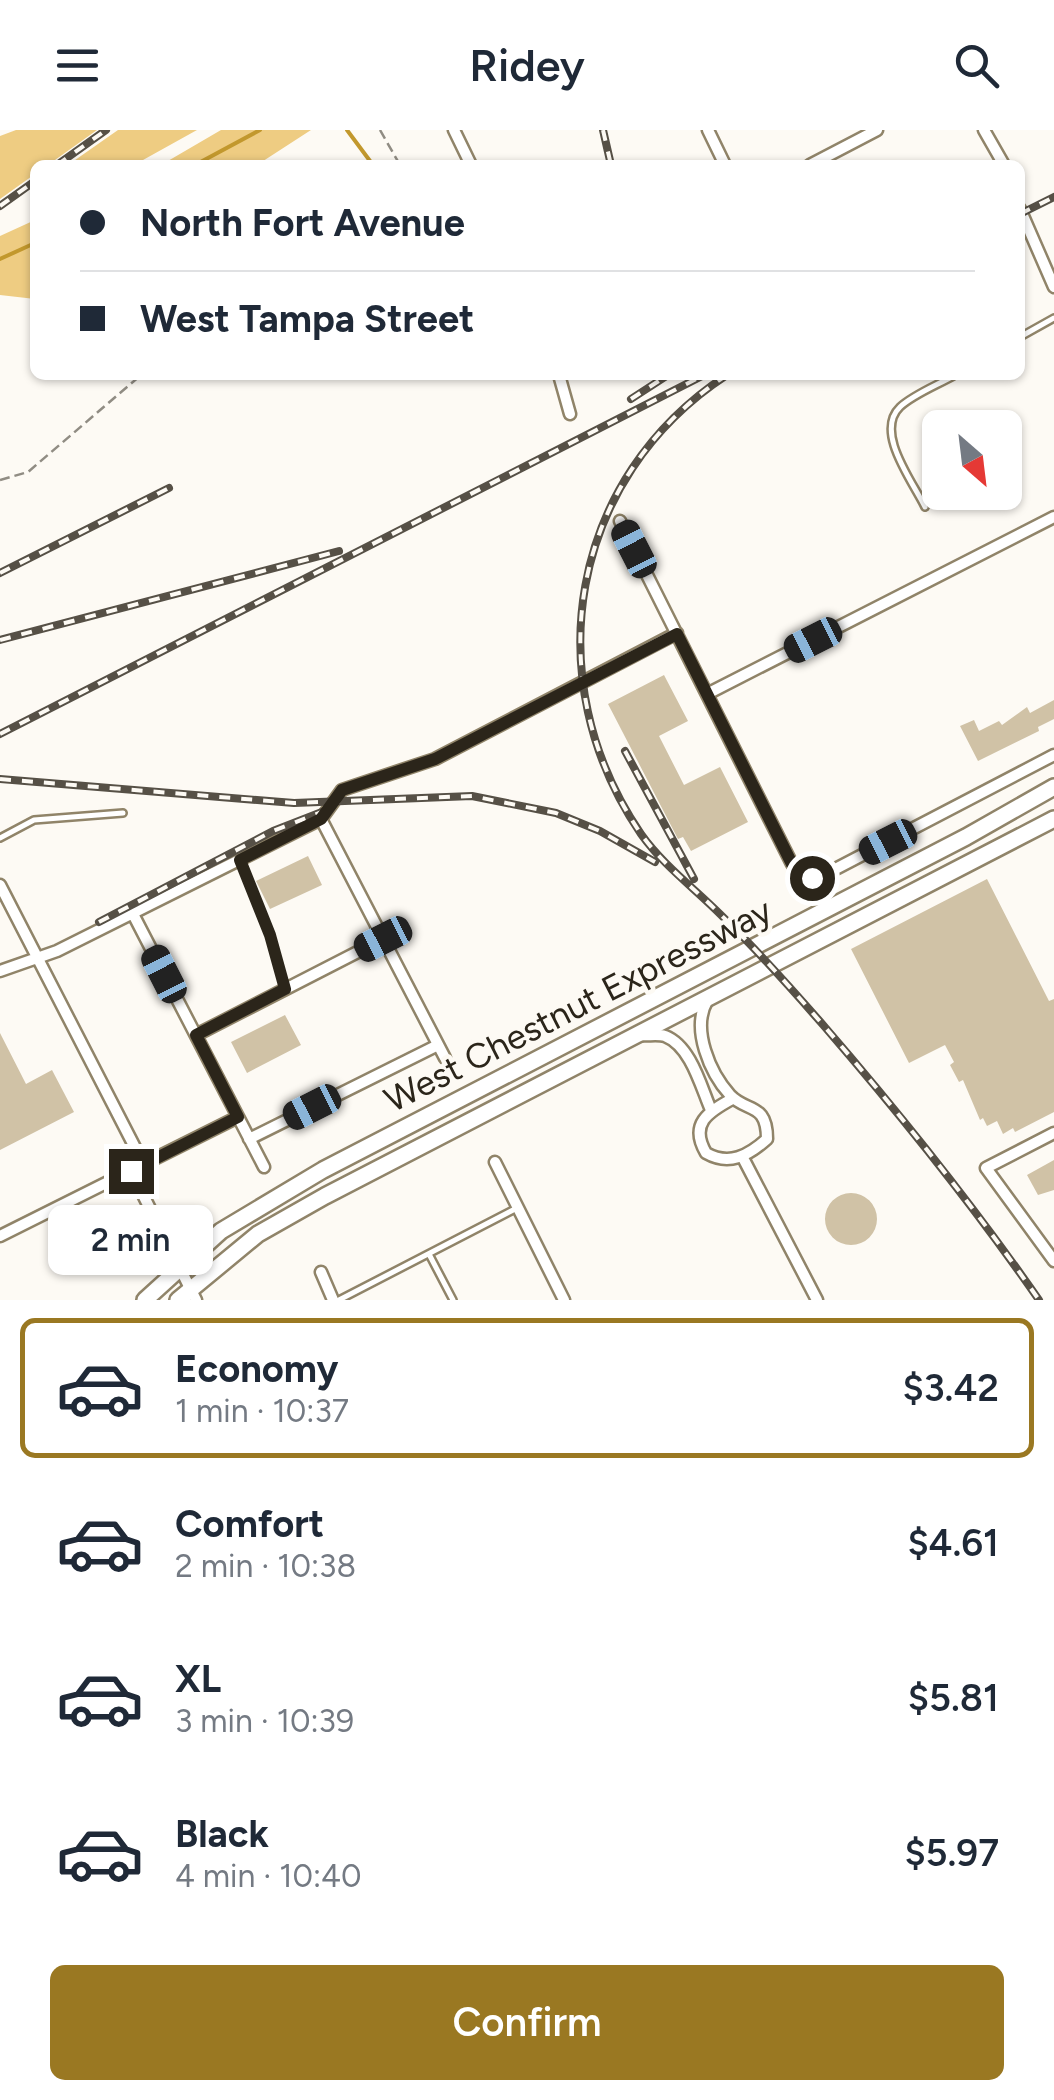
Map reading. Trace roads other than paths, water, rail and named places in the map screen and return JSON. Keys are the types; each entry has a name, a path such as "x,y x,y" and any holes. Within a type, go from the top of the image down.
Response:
{"main road":[{"name":"West Chestnut Expressway","path":"145,1300 222,1231 322,1170 966,838 1054,787"},
{"name":"West Chestnut Expressway","path":"178,1300 193,1294 258,1234 634,1035 1054,820"}],"street":[{"path":"454,130 469,160"},
{"path":"708,130 723,160"},
{"path":"820,160 877,130"},
{"path":"984,130 1001,160"},
{"path":"1025,220 1054,287"},
{"path":"560,380 570,414"},
{"path":"710,694 1054,516"},
{"path":"620,520 792,864 803,874 812,878 822,876 1054,755"},
{"path":"0,971 134,914 321,819 342,790 435,759 677,634"},
{"path":"321,819 445,1058"},
{"path":"0,885 144,1165"},
{"path":"134,914 264,1167"},
{"path":"196,1035 383,939"},
{"path":"710,996 700,1012 700,1034 732,1099 754,1108 764,1117 767,1129 766,1139 730,1160 706,1152 698,1130 701,1120 732,1099"},
{"path":"634,1035 664,1036 677,1046 688,1058 712,1110"},
{"path":"249,1138 438,1044"},
{"path":"0,1236 238,1117"},
{"path":"1054,1133 986,1168 1054,1262"},
{"path":"742,1156 817,1300"},
{"path":"494,1162 564,1300"},
{"path":"131,1171 193,1294"},
{"path":"321,1272 336,1300"}],"lane":[{"path":"1025,335 1054,318"},
{"path":"922,501 890,437 891,421 900,407 946,380"},
{"path":"0,838 34,820 124,813"},
{"path":"240,860 270,935 285,989"},
{"path":"336,1300 430,1256 518,1208"},
{"path":"430,1256 453,1300"}],"waterway":[{"path":"204,160 260,130"},
{"path":"347,130 369,160"},
{"path":"0,259 30,245"}],"railway":[{"path":"64,160 106,130"},
{"path":"603,130 610,160"},
{"path":"0,206 30,185"},
{"path":"1025,212 1054,197"},
{"path":"631,399 660,380"},
{"path":"0,734 694,380"},
{"path":"721,380 674,418 632,469 603,525 585,585 580,648 588,712 608,774 650,845 748,942 824,1026 935,1160 1039,1300"},
{"path":"0,573 169,488"},
{"path":"0,640 339,551"},
{"path":"625,751 694,879"},
{"path":"0,779 294,803 472,796 556,813 600,831 655,862"},
{"path":"99,922 273,831 327,810"}]}
